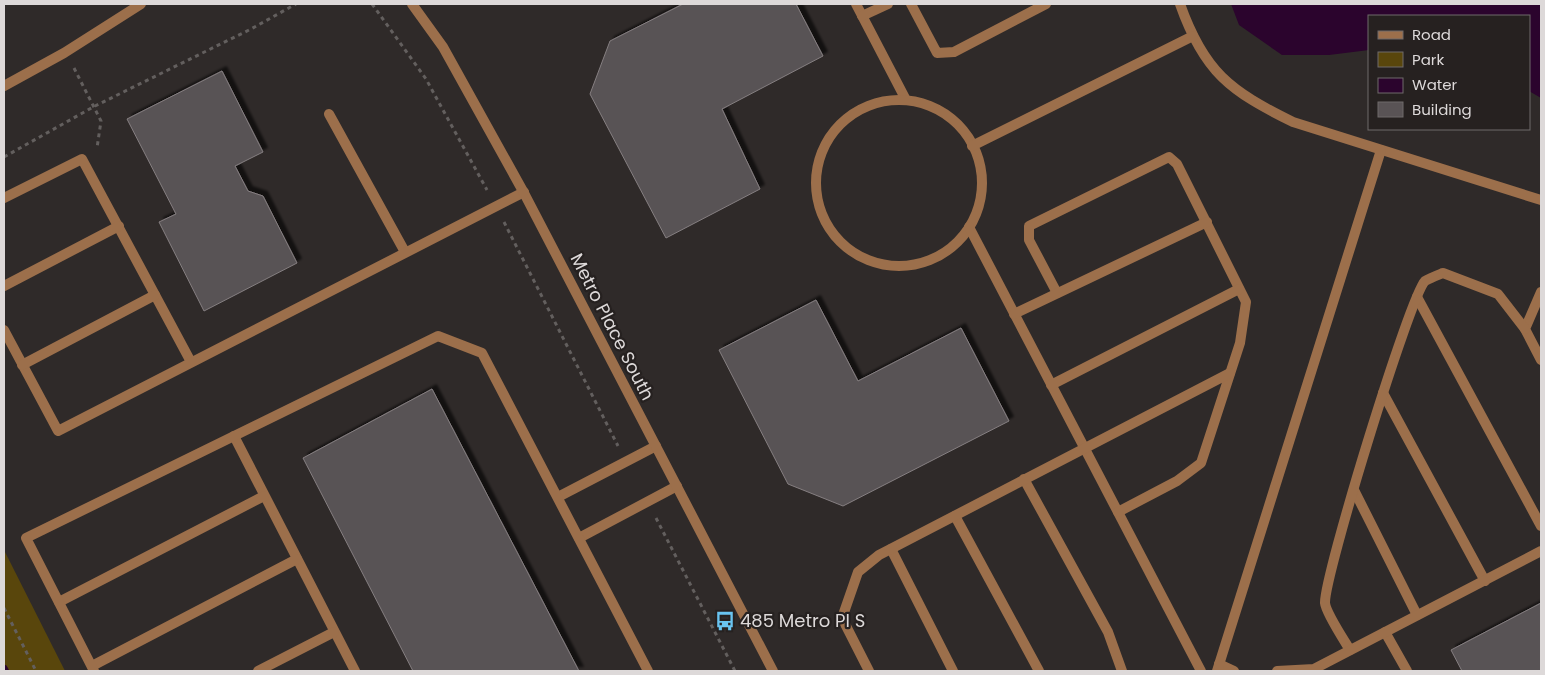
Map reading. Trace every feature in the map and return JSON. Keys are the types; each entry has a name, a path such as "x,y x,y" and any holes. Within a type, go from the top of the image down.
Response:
{"street":[{"path":"4,86 64,54 141,4"},
{"name":"Metro Place South","path":"412,4 444,47 524,192 773,671"},
{"path":"856,4 905,98"},
{"path":"862,16 888,4"},
{"path":"911,4 937,53 954,52 1046,4"},
{"path":"1180,4 1204,57 1219,76 1260,106 1293,122 1541,200"},
{"path":"972,146 1193,36"},
{"path":"905,98 921,103 946,115 965,134 972,146 978,158 982,185 977,212 964,236 943,255 918,265 890,267 864,259 841,244 824,222 816,196 816,168 826,142 844,120 867,106 905,98"},
{"path":"328,114 405,252"},
{"path":"1234,671 1218,667 1381,150"},
{"path":"1057,293 1029,240 1029,226 1169,157 1177,164 1246,302 1240,343 1201,463 1177,481 1118,512"},
{"path":"4,198 82,159 192,362"},
{"path":"4,330 58,431 524,192"},
{"path":"1014,314 1207,222"},
{"path":"4,286 119,226"},
{"path":"969,227 1201,671"},
{"path":"1350,650 1325,604 1334,556 1383,394 1417,297 1425,282 1442,273 1498,294 1525,329 1541,360"},
{"path":"1051,384 1239,289"},
{"path":"1525,329 1541,292"},
{"path":"22,365 155,295"},
{"path":"1417,297 1541,526"},
{"path":"297,559 93,668 26,538 438,336 482,353 648,671"},
{"path":"870,671 842,618 858,572 891,549 1230,373"},
{"path":"1383,394 1485,580"},
{"path":"234,436 355,671"},
{"path":"558,497 656,446"},
{"path":"1024,479 1108,632 1122,671"},
{"path":"578,538 677,486"},
{"path":"1354,490 1417,615"},
{"path":"58,602 264,496"},
{"path":"955,516 1039,671"},
{"path":"891,549 953,671"},
{"path":"1278,671 1314,668 1541,551"},
{"path":"258,671 334,632"},
{"path":"1385,632 1407,671"}],"path":[{"path":"4,157 95,106 251,29 296,4"},
{"path":"372,4 426,79 496,206 626,462"},
{"path":"81,80 95,106"},
{"path":"647,502 735,671"},
{"path":"4,608 36,671"}],"green space":[{"path":"4,550 65,671 4,671"}],"water":[{"path":"1231,4 1541,4 1541,98 1530,92 1530,15 1368,15 1368,50 1329,55 1282,55 1239,25"}],"building":[{"path":"683,4 796,4 823,56 722,109 760,189 666,238 590,94 610,41"},
{"path":"222,71 263,152 235,166 248,191 263,196 297,263 204,311 159,222 176,214 127,119"},
{"path":"816,300 858,381 961,328 1009,421 843,506 788,484 719,350"},
{"path":"432,389 579,671 413,671 303,458"},
{"path":"1541,603 1541,671 1462,671 1451,650"}],"place":[{"name":"485 Metro Pl S","path":"725,621"}]}
